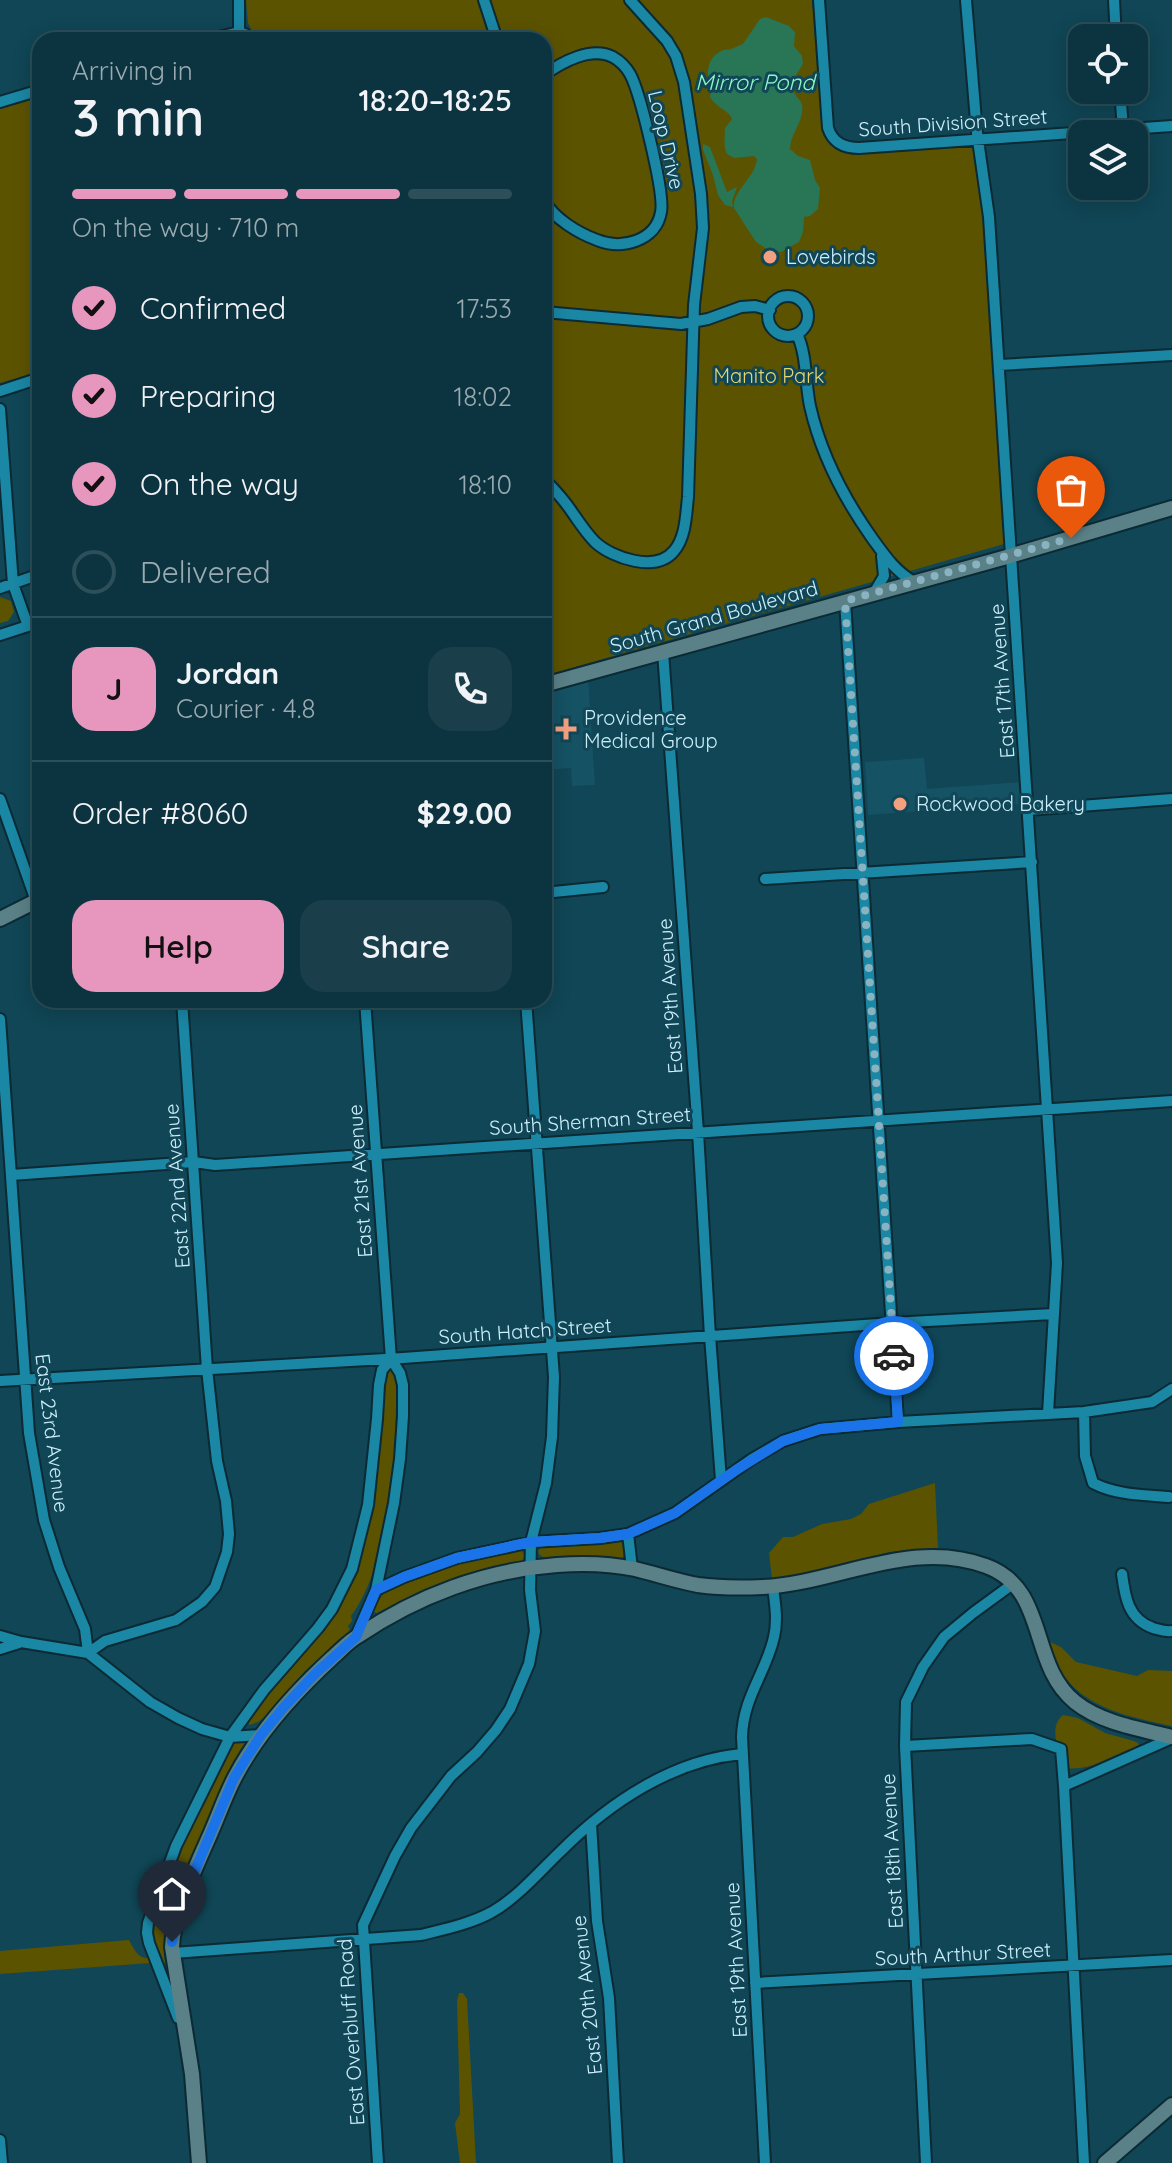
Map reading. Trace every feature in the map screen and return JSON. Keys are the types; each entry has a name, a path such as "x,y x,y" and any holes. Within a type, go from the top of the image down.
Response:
{"street":[{"path":"239,0 239,32"},
{"path":"484,0 494,32"},
{"path":"552,488 589,535 605,549 626,558 647,561 662,559 674,550 683,532 688,497 694,322 703,242 703,212 684,82 678,62 671,47 630,0"},
{"name":"South Division Street","path":"819,0 828,128 834,140 842,145 856,148 1068,133"},
{"name":"East 17th Avenue","path":"966,0 977,140 989,207 1057,1263 1048,1413"},
{"path":"1114,0 1115,24"},
{"name":"Loop Drive","path":"552,70 567,61 590,54 611,56 624,66 635,86 660,183 662,203 659,222 649,234 632,243 614,245 597,241 552,210"},
{"path":"0,102 32,92"},
{"name":"South Division Street","path":"1148,127 1172,126"},
{"path":"791,296 801,300 808,315 805,326 797,334 786,335 775,331 769,321 770,310 780,298 791,296"},
{"path":"552,313 672,324 694,322 741,307 755,306 770,310"},
{"path":"797,334 803,348 811,409 827,459 852,510 894,568 914,582"},
{"path":"999,365 1172,355"},
{"path":"0,391 32,381"},
{"path":"0,409 13,584 28,626"},
{"name":"South Grand Boulevard","path":"552,683 1172,508"},
{"path":"874,594 884,576 881,550"},
{"path":"0,588 32,577"},
{"path":"845,601 898,1422"},
{"path":"0,635 32,625"},
{"name":"East 19th Avenue","path":"663,652 721,1480"},
{"path":"0,799 32,884"},
{"path":"1028,810 1172,799"},
{"path":"765,879 1032,862"},
{"path":"552,892 603,887"},
{"path":"0,919 32,903"},
{"name":"East 22nd Avenue","path":"88,1653 105,1641 176,1620 202,1602 215,1587 227,1552 226,1501 217,1461 207,1369 183,1008"},
{"name":"East 21st Avenue","path":"366,1008 391,1359"},
{"path":"527,1008 554,1377 552,1437 546,1483 531,1542 530,1568"},
{"name":"East 23rd Avenue","path":"0,1019 29,1433 41,1504 59,1567 85,1629 88,1653"},
{"name":"South Sherman Street","path":"11,1175 194,1162 215,1165 1172,1101"},
{"name":"South Hatch Street","path":"0,1381 391,1359 1053,1314"},
{"path":"186,2036 149,1943 148,1923 176,1846 230,1737 264,1690 332,1609 352,1569 368,1505 379,1385 382,1370 391,1359 403,1385 394,1503 376,1590 356,1637"},
{"path":"376,1590 457,1558 531,1542 628,1534 675,1513 783,1441 820,1429 1084,1412 1152,1402 1172,1389"},
{"path":"1084,1412 1085,1456 1093,1483 1105,1490 1169,1497"},
{"path":"628,1534 632,1568"},
{"path":"199,2163 192,2074 172,1938 199,1860 234,1778 261,1735 315,1674 356,1637 424,1597 477,1579 560,1564 632,1568 717,1587 773,1587 885,1562 918,1557 952,1557 984,1565 1002,1573 1014,1583 1032,1612 1044,1656 1057,1683 1076,1703 1123,1724 1172,1737"},
{"name":"East Overbluff Road","path":"378,2163 363,1925 411,1828 451,1776 496,1730 521,1686 534,1640 530,1568"},
{"path":"1122,1574 1132,1615 1147,1626 1172,1631"},
{"name":"East 18th Avenue","path":"926,2163 905,1746 906,1702 923,1667 944,1637 1014,1583"},
{"name":"East 19th Avenue","path":"765,2163 742,1723 774,1636 773,1587"},
{"path":"0,1636 88,1653 150,1702 202,1729 230,1737 261,1735"},
{"path":"0,1649 21,1642"},
{"path":"1064,1786 1172,1737"},
{"path":"905,1746 1038,1740 1061,1749 1084,2163"},
{"path":"173,1953 421,1935 453,1927 491,1912 540,1873 591,1824 638,1790 704,1760 742,1754"},
{"name":"East 20th Avenue","path":"591,1824 597,1921 609,1998 618,2163"},
{"name":"South Arthur Street","path":"755,1983 1172,1960"},
{"path":"1105,2163 1172,2105"},
{"path":"0,2140 2,2163"}],"shaded area":[{"path":"588,677 595,785 572,786 571,768 552,769 552,688"},
{"path":"924,758 927,789 1022,782 1023,804 868,815 865,762"}],"green space":[{"name":"Manito Park","path":"246,0 812,0 822,127 829,142 844,150 967,144 974,150 984,210 1004,544 552,674 552,32 249,32 252,31 248,23"},
{"path":"32,97 32,373 0,383 0,107"},
{"path":"0,597 11,601 14,612 8,621 0,623"},
{"path":"393,1370 396,1376 393,1467 384,1534 365,1593 351,1616 350,1631 305,1671 266,1716 249,1725 248,1721 263,1699 318,1637 339,1606 373,1501 382,1421 382,1376"},
{"path":"935,1483 938,1548 889,1552 772,1579 769,1553 783,1537 793,1537 822,1524 851,1519 861,1514 869,1504"},
{"path":"621,1539 625,1550 619,1559 543,1557 538,1551 543,1544 586,1545"},
{"path":"518,1551 525,1555 522,1561 458,1576 377,1613 373,1611 388,1590 402,1582 434,1570"},
{"path":"1048,1641 1061,1647 1076,1662 1137,1676 1148,1670 1172,1671 1172,1726 1131,1717 1095,1703 1067,1679"},
{"path":"1063,1715 1078,1718 1105,1733 1134,1741 1139,1746 1092,1765 1065,1768 1055,1733 1058,1720"},
{"path":"242,1741 248,1745 194,1853 170,1915 163,1963 152,1934 154,1917 188,1831 233,1744"},
{"path":"129,1940 137,1953 149,1958 151,1963 0,1974 0,1951"},
{"path":"459,1993 467,1999 476,2163 460,2163 455,2123 460,2114"}],"water":[{"name":"Mirror Pond","path":"766,17 789,26 795,32 794,46 802,56 803,64 794,78 793,90 802,111 790,149 810,160 820,188 818,209 804,217 799,242 781,252 768,250 756,242 734,208 737,195 752,173 757,159 754,156 734,158 727,154 725,128 732,119 710,97 717,83 708,76 713,57 743,44 760,19"},
{"path":"703,144 710,147 727,192 737,187 733,207 725,205 718,195"}],"way so far":[{"path":"894,1356 845,601 1071,538"}],"place":[{"name":"Lovebirds","path":"770,257"},
{"name":"Providence Medical Group","path":"566,729"},
{"name":"Rockwood Bakery","path":"900,804"}],"route":[{"path":"172,1942 191,1880 234,1778 261,1735 284,1707 356,1637 376,1590 457,1558 531,1542 628,1534 675,1513 783,1441 820,1429 898,1422 894,1356"}]}
